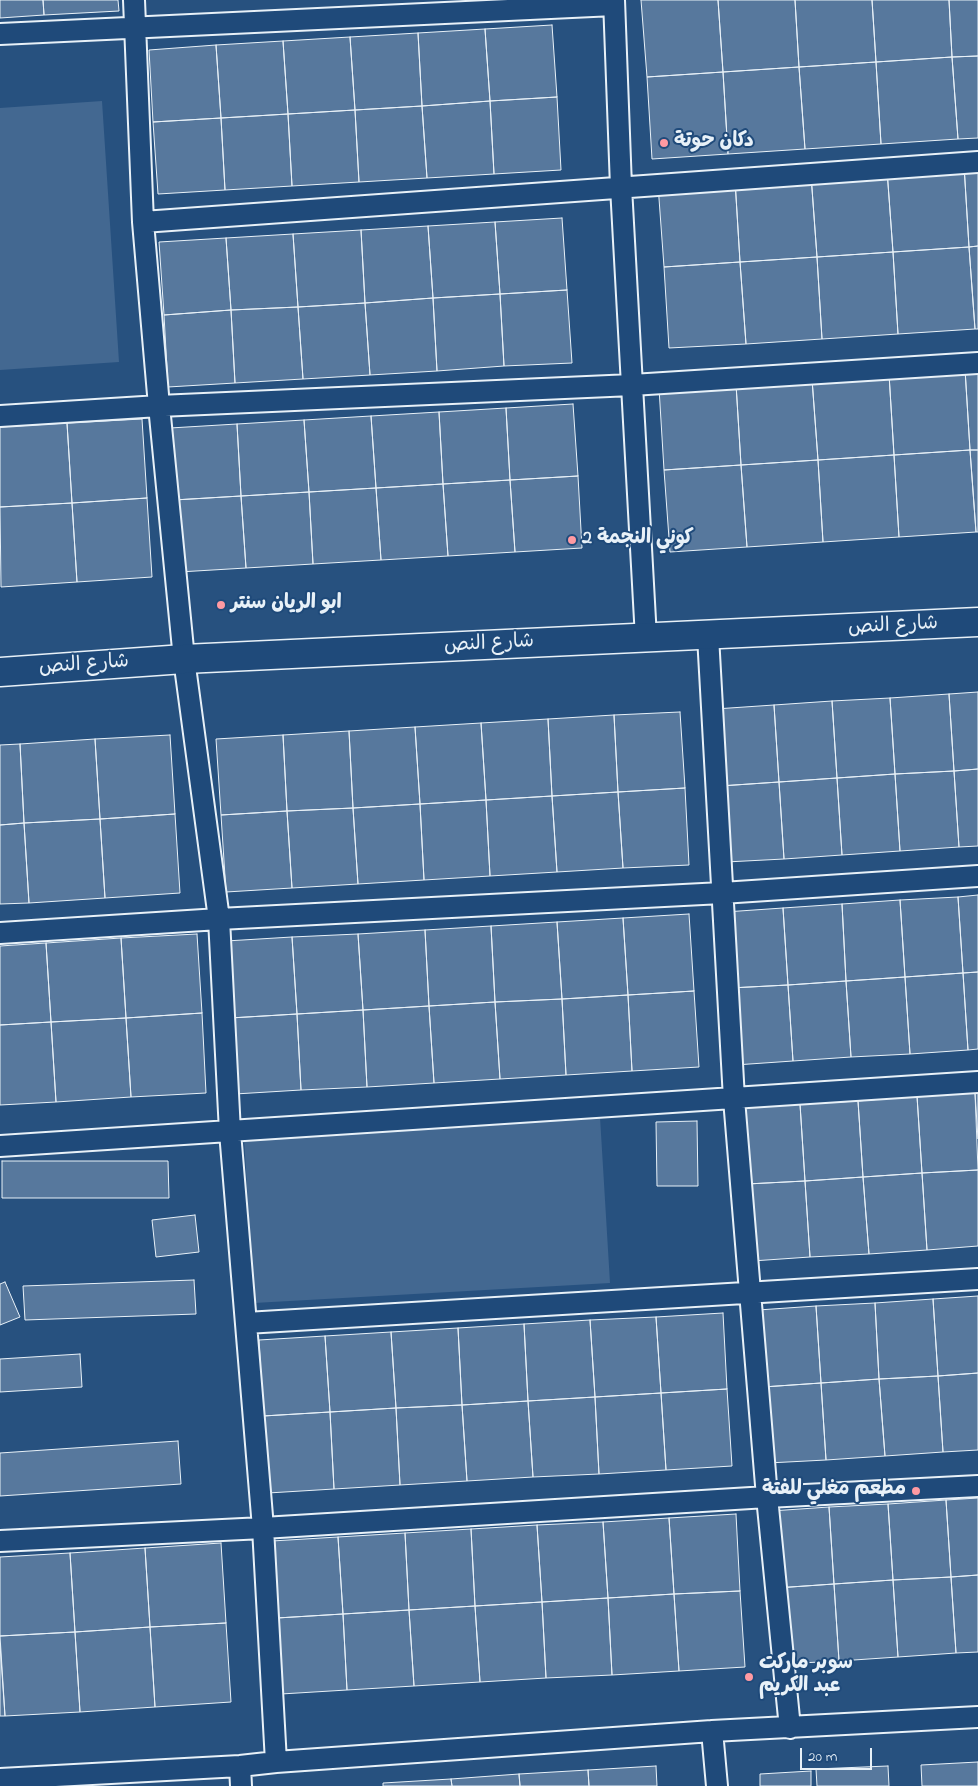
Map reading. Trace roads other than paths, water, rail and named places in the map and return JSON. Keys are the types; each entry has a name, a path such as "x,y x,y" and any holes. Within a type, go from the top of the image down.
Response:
{"street":[{"path":"134,0 143,222 159,406 184,659 219,920 230,1132 263,1528 276,1762"},
{"path":"0,34 134,29 614,3 620,187 646,638"},
{"path":"143,222 978,162"},
{"path":"0,416 159,406 632,385 978,363"},
{"name":"شارع النص","path":"0,672 184,659 978,622"},
{"path":"708,636 734,1099 767,1497 790,1728"},
{"path":"0,933 722,894 978,876"},
{"path":"0,1146 978,1082"},
{"path":"246,1323 978,1278"},
{"path":"0,1542 978,1486"},
{"path":"0,1779 240,1766 712,1731 978,1717"},
{"path":"712,1731 717,1786"},
{"path":"240,1766 241,1786"}],"place":[{"name":"دكان حوتة","path":"664,143"},
{"name":"كوني النجمة 2","path":"572,540"},
{"name":"ابو الريان سنتر","path":"221,605"},
{"name":"مطعم مغلي للفتة","path":"916,1491"},
{"name":"سوبر ماركت عبد الكريم","path":"749,1677"}]}
